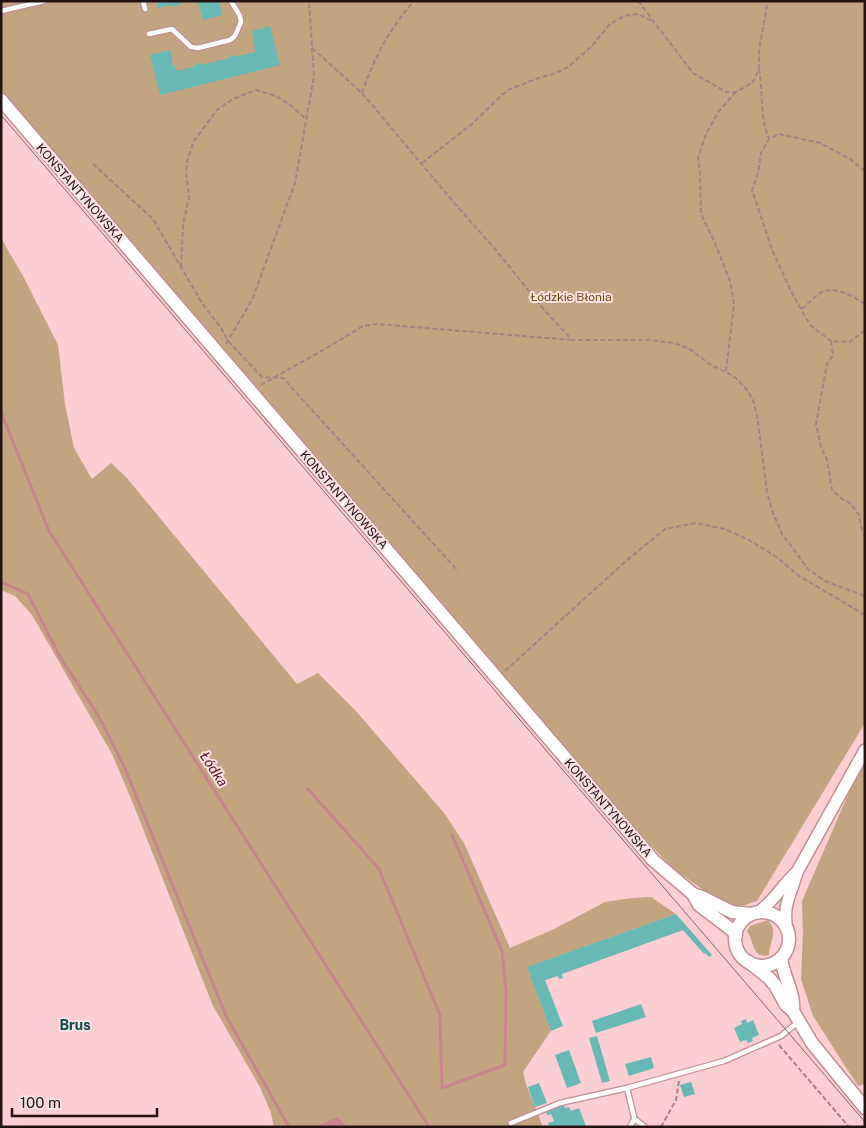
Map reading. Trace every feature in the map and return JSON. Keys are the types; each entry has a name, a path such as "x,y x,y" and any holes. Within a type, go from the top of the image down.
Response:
{"main road":[{"name":"KONSTANTYNOWSKA","path":"1,100 652,860 693,894 732,912 754,913"},
{"name":"KONSTANTYNOWSKA","path":"693,894 699,905 736,935"},
{"path":"749,962 757,965 774,963 786,951 788,943 787,930 783,923 770,913 754,913 741,922 736,935 737,948 742,956 749,962 769,978 819,1053 865,1108"},
{"path":"781,958 794,1001 796,1016"}],"street":[{"path":"787,930 785,910 797,872 865,750"},
{"path":"754,913 764,908 785,882 797,872"}],"lane":[{"path":"1,11 44,1"},
{"path":"143,1 145,9"},
{"path":"149,34 172,29 191,47 198,48 230,40 235,36 241,22 240,16 230,1"},
{"path":"511,1123 560,1102 627,1088 724,1061 784,1034 796,1016"},
{"path":"627,1088 635,1121"},
{"path":"630,1127 635,1121"},
{"path":"635,1121 639,1121 645,1127"}],"path":[{"path":"219,355 252,300 295,183 314,76 309,1"},
{"path":"362,93 372,65 390,30 414,1"},
{"path":"638,1 694,73 726,92 736,92"},
{"path":"769,1 760,51 759,69 765,127 770,138"},
{"path":"422,163 472,124 510,89 568,67 592,46 610,24 624,16 638,14 652,21"},
{"path":"312,48 362,93 546,312 572,340"},
{"path":"726,372 734,304 730,281 715,243 700,214 698,158 706,134 719,111 736,92 753,82 759,69"},
{"path":"181,267 183,225 189,197 186,173 187,161 194,141 216,110 233,99 256,90 276,96 289,104 307,120"},
{"path":"865,171 850,159 820,143 779,134 770,138 761,153 758,173 752,190 773,252 792,293 810,325 831,341 850,342 865,330"},
{"path":"93,164 153,219 202,303 228,340 262,378 283,378 458,571"},
{"path":"801,309 822,292 837,291 851,295 865,304"},
{"path":"250,391 363,326 377,324 572,340 651,340 674,343 688,348 711,365 726,372 746,389 752,400 756,415 764,470 773,513 782,534 796,554 808,568 824,581 865,596"},
{"path":"831,341 833,354 827,364 816,424 832,490 850,503 859,515 860,527 865,536"},
{"path":"497,678 626,561 665,530 696,523 725,529 749,540 778,558 799,576 865,615"},
{"path":"774,1039 849,1127"},
{"path":"661,1127 676,1100 679,1081 677,1075"}],"green space":[{"name":"Łódzkie Błonia","path":"1,1 865,1 865,723 757,901 745,905 732,906 718,901 673,868 635,830 1,90"},
{"path":"1,238 23,276 58,345 65,404 74,448 92,479 111,463 126,477 297,684 318,673 355,710 445,814 464,843 510,948 554,929 605,902 651,897 676,914 528,967 551,1031 523,1072 543,1127 274,1127 271,1113 260,1087 213,1006 112,754 32,615 15,596 1,590"},
{"path":"865,760 865,1084 858,1086 813,1016 801,979 802,901 857,774"},
{"path":"768,920 773,933 769,955 763,956 756,952 747,931 750,926"}],"shaded area":[{"path":"337,1117 348,1127 315,1127"}],"building":[{"path":"157,1 185,2 172,7 171,5 158,8"},
{"path":"196,1 219,1 222,15 203,20 199,4"},
{"path":"270,26 280,65 160,95 150,55 170,50 173,66 175,66 177,71 196,66 196,64 201,63 201,65 235,55 235,57 255,52 252,31"},
{"path":"676,914 712,955 709,957 704,954 683,930 562,974 563,978 559,979 558,976 545,980 563,1026 551,1031 527,967"},
{"path":"641,1004 646,1017 596,1033 592,1021"},
{"path":"746,1019 747,1023 753,1020 759,1035 752,1038 753,1041 748,1043 746,1040 740,1042 734,1028 742,1024 741,1021"},
{"path":"597,1036 610,1081 602,1083 589,1038"},
{"path":"569,1050 581,1083 567,1088 555,1055"},
{"path":"651,1057 654,1068 629,1076 625,1064"},
{"path":"691,1082 695,1094 684,1097 680,1085"},
{"path":"539,1083 547,1103 535,1107 528,1087"},
{"path":"564,1105 565,1108 569,1107 571,1111 579,1108 586,1126 550,1127 548,1123 554,1121 551,1114 547,1115 546,1111"}],"waterway":[{"name":"Łódka","path":"1,412 49,531 429,1127"},
{"path":"1,582 28,594 60,657 98,715 124,766 226,1016 289,1127"},
{"path":"308,789 379,869 440,1015 442,1088 505,1065 506,991 502,951 452,835"}],"tram line":[{"path":"1,115 865,1122"}],"district":[{"name":"Brus","path":"75,1025"}]}
